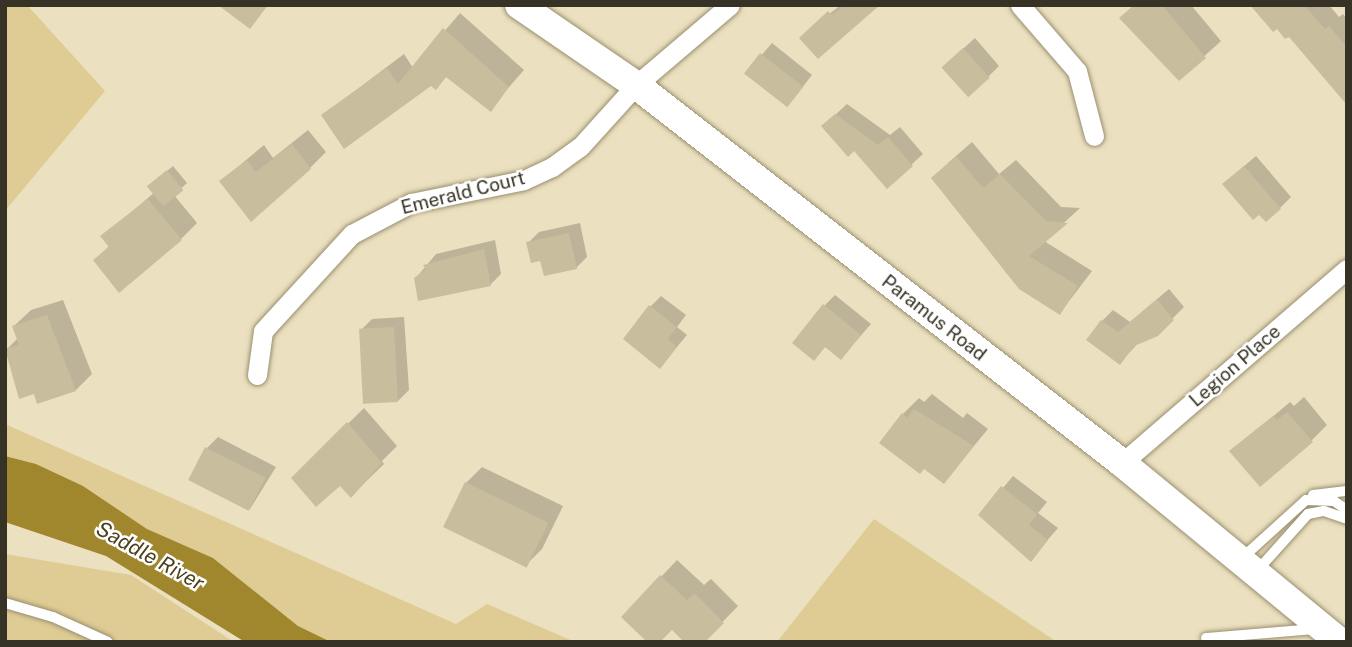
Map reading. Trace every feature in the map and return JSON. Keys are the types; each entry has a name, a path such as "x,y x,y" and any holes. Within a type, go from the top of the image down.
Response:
{"main road":[{"name":"Paramus Road","path":"519,5 636,85 1122,463 1332,635"}],"street":[{"name":"Emerald Court","path":"257,375 263,331 352,234 411,203 524,180 552,167 580,147 636,85 730,5"},
{"path":"1020,5 1077,71 1094,136"},
{"name":"Legion Place","path":"1122,463 1347,269"}],"lane":[{"path":"1248,566 1306,500 1328,490 1347,491"},
{"path":"1306,500 1335,501 1347,510"},
{"path":"1248,566 1308,514 1324,511 1347,519"},
{"path":"5,603 53,617 108,642"},
{"path":"1206,638 1332,635"}],"shaded area":[{"path":"5,5 27,5 105,91 5,211"},
{"path":"5,424 456,624 487,604 575,642 331,642 298,626 213,558 147,529 83,486 36,464 5,456"},
{"path":"874,519 1012,612 1057,642 777,642"},
{"path":"5,554 131,575 234,642 5,642"}],"water":[{"name":"Saddle River","path":"5,456 36,464 83,486 147,529 213,558 298,626 331,642 245,642 106,556 5,522"}],"building":[{"path":"218,5 268,5 250,29"},
{"path":"844,5 880,5 818,59 799,38 828,11 832,15"},
{"path":"1134,5 1162,5 1206,58 1179,81 1119,18"},
{"path":"1250,5 1304,5 1325,29 1329,26 1347,47 1347,105 1289,37 1285,39 1277,29 1273,32"},
{"path":"443,28 509,87 491,112 446,77 436,90 431,86 344,149 321,115 387,68 398,84"},
{"path":"963,48 990,78 968,97 941,67"},
{"path":"760,53 803,87 787,107 744,73"},
{"path":"835,114 878,145 888,137 913,166 887,189 854,151 848,157 821,126"},
{"path":"292,144 311,169 251,222 219,181 247,160 256,172"},
{"path":"956,156 983,188 1000,174 1046,221 1068,223 1029,256 1078,286 1060,315 1019,289 931,178"},
{"path":"1244,166 1281,209 1266,222 1259,215 1253,220 1222,184"},
{"path":"167,170 183,190 163,207 147,186"},
{"path":"148,199 182,240 119,293 93,260 109,247 100,236"},
{"path":"569,233 577,269 544,276 540,261 531,263 526,242"},
{"path":"484,249 491,286 418,301 414,278 426,269 423,265"},
{"path":"1157,299 1174,320 1158,336 1134,346 1120,365 1086,340 1101,320 1118,332"},
{"path":"823,304 861,335 841,360 825,347 814,361 792,343"},
{"path":"649,305 677,327 668,339 677,347 660,369 623,339"},
{"path":"47,315 76,391 37,404 34,394 19,399 5,349 19,345 12,326"},
{"path":"394,327 398,402 363,404 359,329"},
{"path":"914,409 974,446 944,484 924,469 920,474 879,443 902,413 907,418"},
{"path":"1287,412 1313,442 1260,487 1229,451 1273,416 1277,420"},
{"path":"347,422 382,463 351,498 340,486 316,507 291,478"},
{"path":"205,447 266,478 249,511 188,480"},
{"path":"465,482 549,523 527,568 443,527"},
{"path":"1001,486 1037,514 1029,525 1048,540 1031,562 978,515"},
{"path":"660,575 687,600 694,593 724,623 705,642 684,642 672,630 660,642 647,642 621,617"}]}
